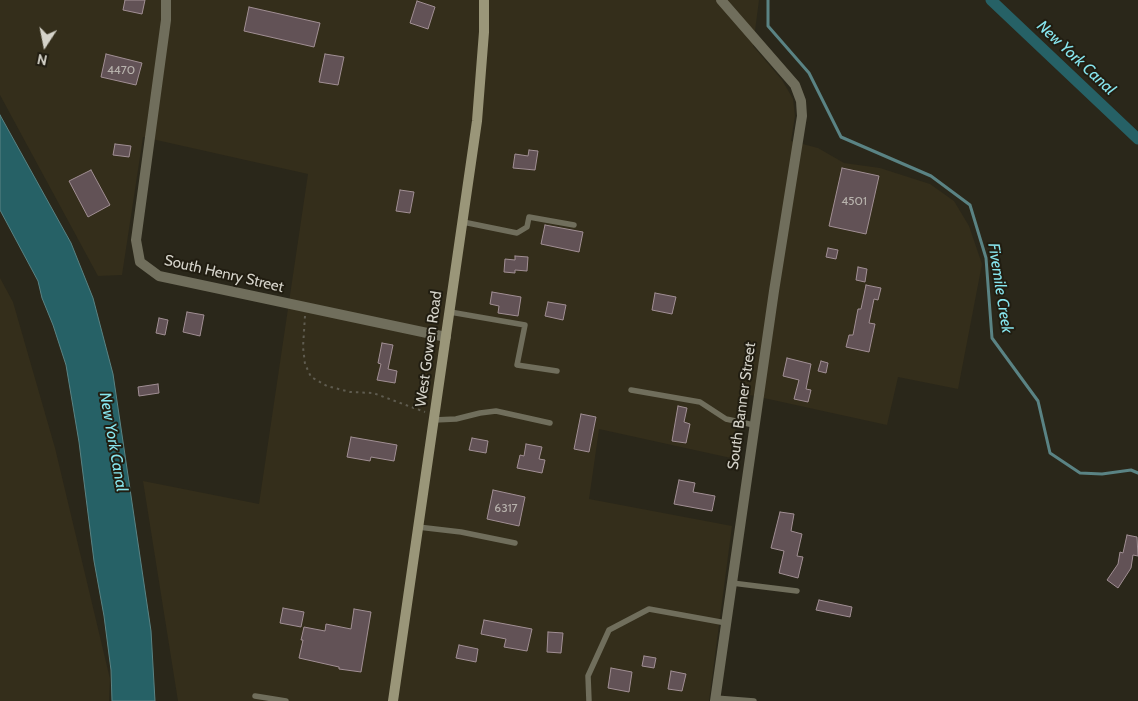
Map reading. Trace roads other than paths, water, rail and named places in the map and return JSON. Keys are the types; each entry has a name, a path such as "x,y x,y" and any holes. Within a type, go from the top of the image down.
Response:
{"street":[{"name":"South Henry Street","path":"166,0 166,20 136,240 140,262 159,276 446,337"},
{"name":"West Gowen Road","path":"393,701 477,121 484,32 484,0"},
{"name":"South Banner Street","path":"715,700 775,281 802,116 801,101 795,85 721,0"}],"lane":[{"path":"463,222 517,233 527,227 529,217 574,225"},
{"path":"450,312 524,325 518,365 557,371"},
{"path":"631,390 700,402 726,419 754,424"},
{"path":"434,417 456,419 496,411 550,423"},
{"path":"418,527 461,532 514,542"},
{"path":"732,583 797,591"},
{"path":"589,701 588,676 609,630 649,609 726,622"},
{"path":"255,696 286,701"},
{"path":"715,700 744,699 754,701"}],"water":[{"path":"0,115 71,243 93,298 113,374 151,631 155,701 112,701 111,670 104,616 94,561 79,442 66,365 42,298 38,281 0,210"}],"waterway":[{"name":"Fivemile Creek","path":"768,0 768,26 809,73 841,137 931,176 970,205 986,258 992,338 1038,401 1050,453 1080,473 1102,474 1131,470 1138,473"},
{"name":"New York Canal","path":"991,0 1138,139"}]}
